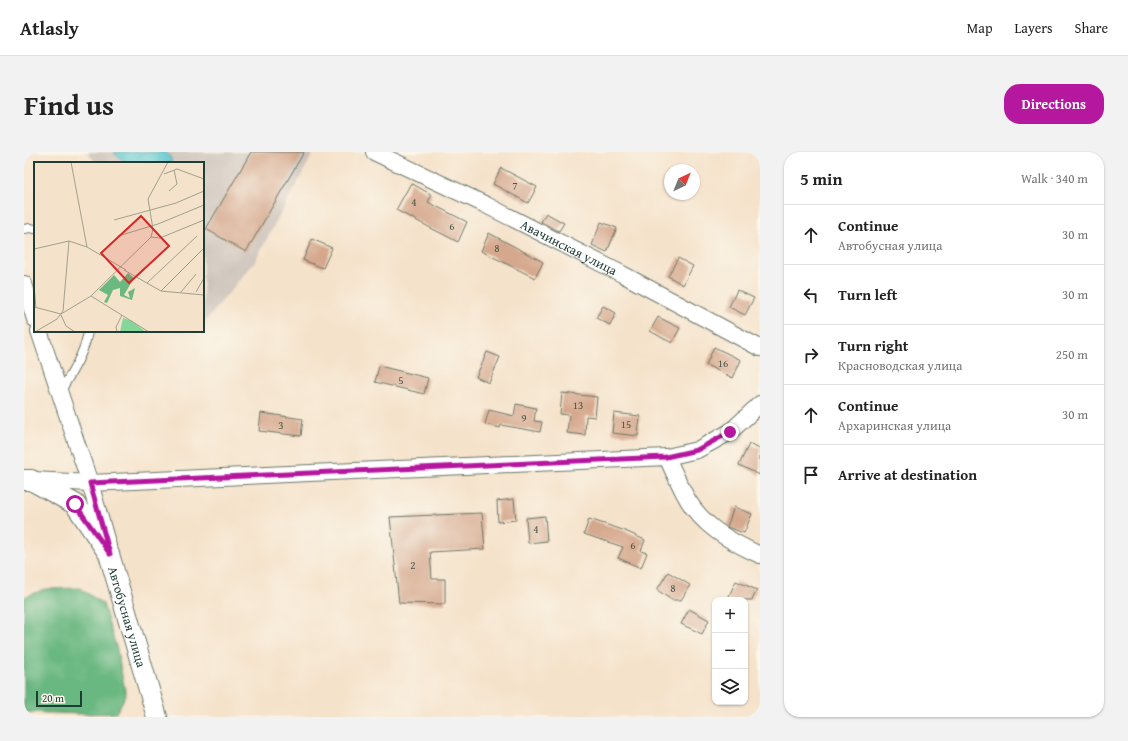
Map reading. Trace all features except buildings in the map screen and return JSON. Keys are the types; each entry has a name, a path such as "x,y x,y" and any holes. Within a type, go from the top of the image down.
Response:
{"street":[{"name":"Авачинская улица","path":"374,152 511,218 622,274 760,348"},
{"path":"24,284 34,316"},
{"path":"42,333 60,394 90,483 110,554"},
{"path":"27,480 90,483 666,457 697,450 730,432 760,404"},
{"path":"666,457 684,495 696,512 710,527 726,538 760,555"},
{"name":"Автобусная улица","path":"27,480 75,504 110,554 157,717"}],"lane":[{"path":"24,228 34,229"},
{"path":"60,394 78,362 88,332"}],"shaded area":[{"path":"88,152 314,152 255,261 204,323 204,162 94,162"}],"green space":[{"path":"80,588 103,604 117,650 126,695 116,713 84,714 24,712 24,597 46,589"}],"water":[{"path":"113,152 166,152 172,162 125,162"}],"route":[{"path":"75,504 110,554 90,483 666,457 697,450 730,432"}]}
